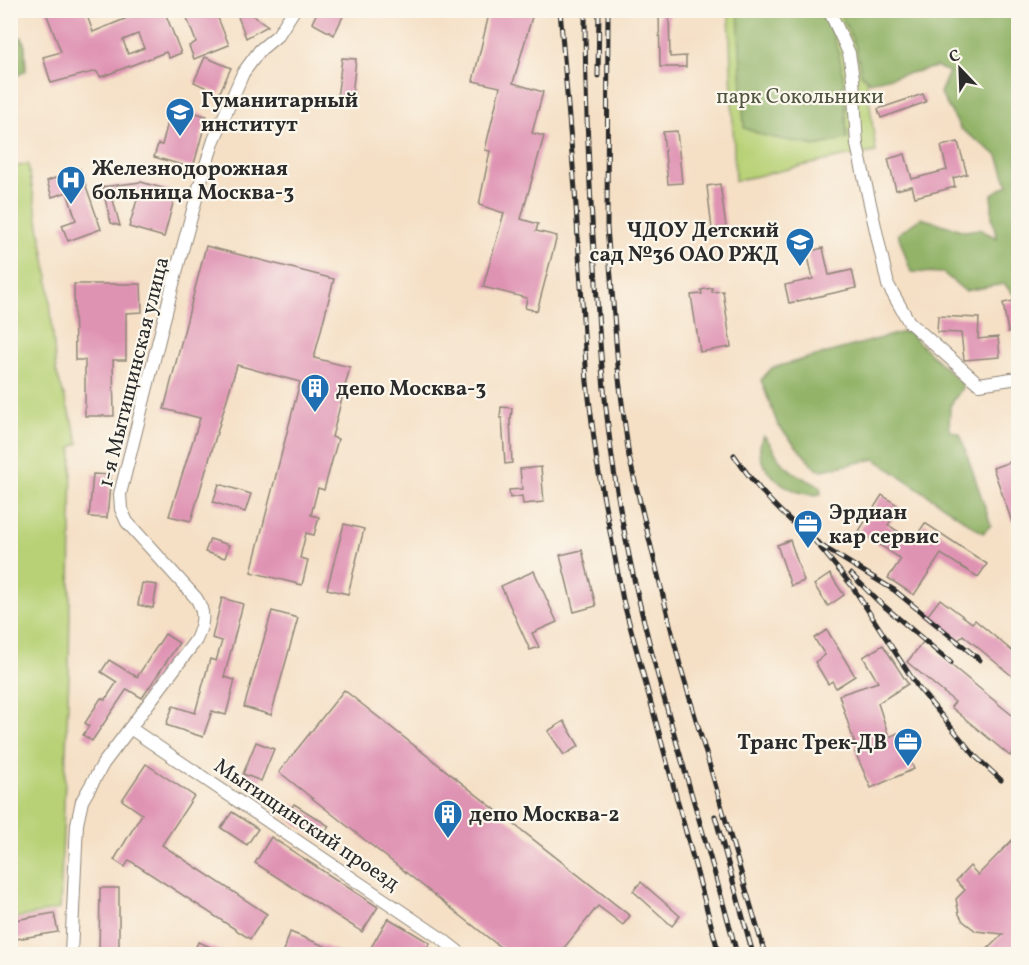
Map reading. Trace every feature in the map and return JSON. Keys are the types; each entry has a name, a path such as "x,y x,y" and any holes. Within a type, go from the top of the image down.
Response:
{"street":[{"name":"1-я Мытищинская улица","path":"71,954 76,824 82,801 103,764 196,640 204,617 202,607 196,598 128,522 121,509 120,494 175,276 214,140 243,73 260,50 278,35 294,10"},
{"path":"830,10 849,52 857,145 888,285 909,322 979,384 1018,378"},
{"name":"Мытищинский проезд","path":"130,728 461,954"}],"green space":[{"name":"парк Сокольники","path":"729,11 1007,11 866,75 876,152 842,157 735,181"},
{"path":"738,11 821,11 840,57 847,139 816,146 765,136 744,128"},
{"path":"839,11 1018,11 1018,295 1015,296 1004,284 965,291 943,273 911,272 898,234 921,218 965,231 979,229 997,238 992,218 992,194 1008,185 998,156 961,129 940,93 949,72 937,67 870,82 861,74 856,47"},
{"path":"22,37 26,70 19,75 13,75 11,74 11,43"},
{"path":"28,164 48,276 56,371 79,443 72,447 69,674 60,909 11,919 10,168"},
{"path":"907,331 962,384 962,388 950,406 949,430 960,434 991,525 983,533 875,459 822,470 816,469 778,425 761,380 772,368"},
{"path":"764,436 780,460 798,475 820,486 821,494 798,492 775,478 761,459 760,447"}],"building":[{"path":"45,10 85,10 93,32 132,16 129,10 164,10 181,53 169,58 166,52 101,77 96,71 51,83 43,57 61,52","holes":["138,34 144,48 128,54 123,40"]},
{"path":"184,10 245,10 268,26 246,38 236,11 218,18 229,45 194,59 189,46 196,42"},
{"path":"318,10 346,10 334,35 312,23"},
{"path":"490,10 534,10 513,83 543,92 532,133 544,136 521,219 538,224 536,231 557,236 537,311 525,308 527,298 483,287 504,213 479,205 490,151 485,150 500,87 473,81"},
{"path":"659,10 669,10 670,57 686,56 686,67 660,67"},
{"path":"205,57 231,68 219,94 194,82"},
{"path":"342,58 356,59 352,96 346,95 346,100 337,99"},
{"path":"923,94 926,102 881,118 878,109"},
{"path":"168,106 207,116 193,168 154,157 158,144 162,145 169,118 165,118"},
{"path":"677,131 682,183 668,184 663,132"},
{"path":"958,142 967,174 953,178 955,187 915,197 912,186 896,190 888,159 905,154 912,179 947,170 941,146"},
{"path":"80,169 101,229 68,241 62,225 76,220 67,192 52,197 47,181"},
{"path":"141,182 176,192 164,237 129,227 139,193 112,196 120,226 111,223 102,187"},
{"path":"720,184 726,227 712,229 707,186"},
{"name":"депо Москва-3","path":"206,246 334,279 314,358 350,367 332,437 338,439 324,490 318,488 311,515 319,517 314,535 306,533 300,558 308,560 302,585 251,572 300,382 237,365 191,521 169,516 200,418 164,409"},
{"path":"823,248 829,275 852,270 856,288 789,303 785,285 813,279 807,252"},
{"path":"74,284 141,284 142,312 126,313 126,360 113,360 114,416 85,416 85,360 75,360"},
{"path":"712,288 712,292 723,291 731,347 700,352 691,295 702,294 701,290"},
{"path":"1018,300 1018,330 1008,332 1003,303"},
{"path":"938,316 979,318 978,339 998,337 1000,357 964,360 961,333 937,332"},
{"path":"501,407 512,408 510,419 512,463 505,464 502,418 500,418"},
{"path":"1018,459 1018,520 1012,522 993,468"},
{"path":"541,467 544,502 523,504 522,496 510,498 509,490 522,489 520,469"},
{"path":"93,474 111,475 107,518 89,517"},
{"path":"219,484 251,494 245,512 213,502"},
{"path":"882,495 900,507 888,525 913,541 925,523 987,564 978,577 941,554 914,595 888,578 901,559 859,531"},
{"path":"344,524 364,529 348,594 327,589"},
{"path":"210,539 229,545 225,558 205,552"},
{"path":"790,540 804,581 791,586 777,545"},
{"path":"582,550 596,606 574,612 560,555"},
{"path":"534,571 557,622 532,633 539,647 530,650 501,586"},
{"path":"830,574 844,595 828,606 814,585"},
{"path":"142,583 157,585 153,608 138,605"},
{"path":"222,598 243,604 224,677 235,680 226,715 212,711 203,737 166,725 173,706 195,713 210,659 216,661 222,641 212,638"},
{"path":"940,599 972,623 975,620 1018,656 1018,681 963,635 959,640 927,616"},
{"path":"272,611 298,618 271,715 244,707"},
{"path":"827,630 855,676 836,688 832,681 828,684 815,662 825,655 814,638"},
{"path":"165,634 179,643 142,698 127,689 92,741 83,735 89,726 85,723 101,698 105,700 117,682 101,672 109,660 137,677"},
{"path":"923,642 1018,720 1018,745 1010,756 951,707 955,702 907,662"},
{"path":"883,645 908,684 878,703 889,737 898,733 914,769 871,788 855,752 857,751 839,695 878,682 863,657"},
{"name":"депо Москва-2","path":"344,690 630,916 623,925 598,906 559,954 509,954 279,772"},
{"path":"564,721 579,746 564,755 548,731"},
{"path":"256,742 274,749 261,781 243,774"},
{"path":"146,764 194,796 162,845 267,914 250,939 129,860 125,867 114,860 142,814 122,800"},
{"path":"294,804 329,826 321,839 286,817"},
{"path":"232,812 258,829 247,845 221,828"},
{"path":"1018,834 1018,954 982,954 1003,934 976,931 963,921 956,899 965,890 956,881 970,866 978,875"},
{"path":"271,837 378,907 362,932 255,863"},
{"path":"641,882 680,916 672,926 633,891"},
{"path":"100,888 119,888 119,954 99,954"},
{"path":"54,913 58,932 10,940 10,921"},
{"path":"388,918 430,943 423,954 370,954 372,950 370,949"},
{"path":"290,932 344,954 283,954"},
{"path":"198,942 228,954 193,954"}],"railway":[{"path":"560,10 575,190 587,382 597,463 623,600 719,954"},
{"path":"585,10 588,138 597,299 605,399 618,497 648,637 737,954"},
{"path":"598,76 599,10"},
{"path":"608,10 607,227 619,379 629,457 680,665 765,954"},
{"path":"734,455 773,504 821,545"},
{"path":"814,540 852,586 917,686 975,756 1001,780"},
{"path":"820,545 894,590 980,660"},
{"path":"851,574 877,600 951,663"},
{"path":"715,816 753,954"}],"place":[{"name":"Гуманитарный институт","path":"180,138"},
{"name":"Железнодорожная больница Москва-3","path":"71,206"},
{"name":"ЧДОУ Детский сад №36 ОАО РЖД","path":"800,268"},
{"name":"депо Москва-3","path":"315,414"},
{"name":"Эрдиан кар сервис","path":"808,550"},
{"name":"Транс Трек-ДВ","path":"908,768"},
{"name":"депо Москва-2","path":"448,840"}]}
